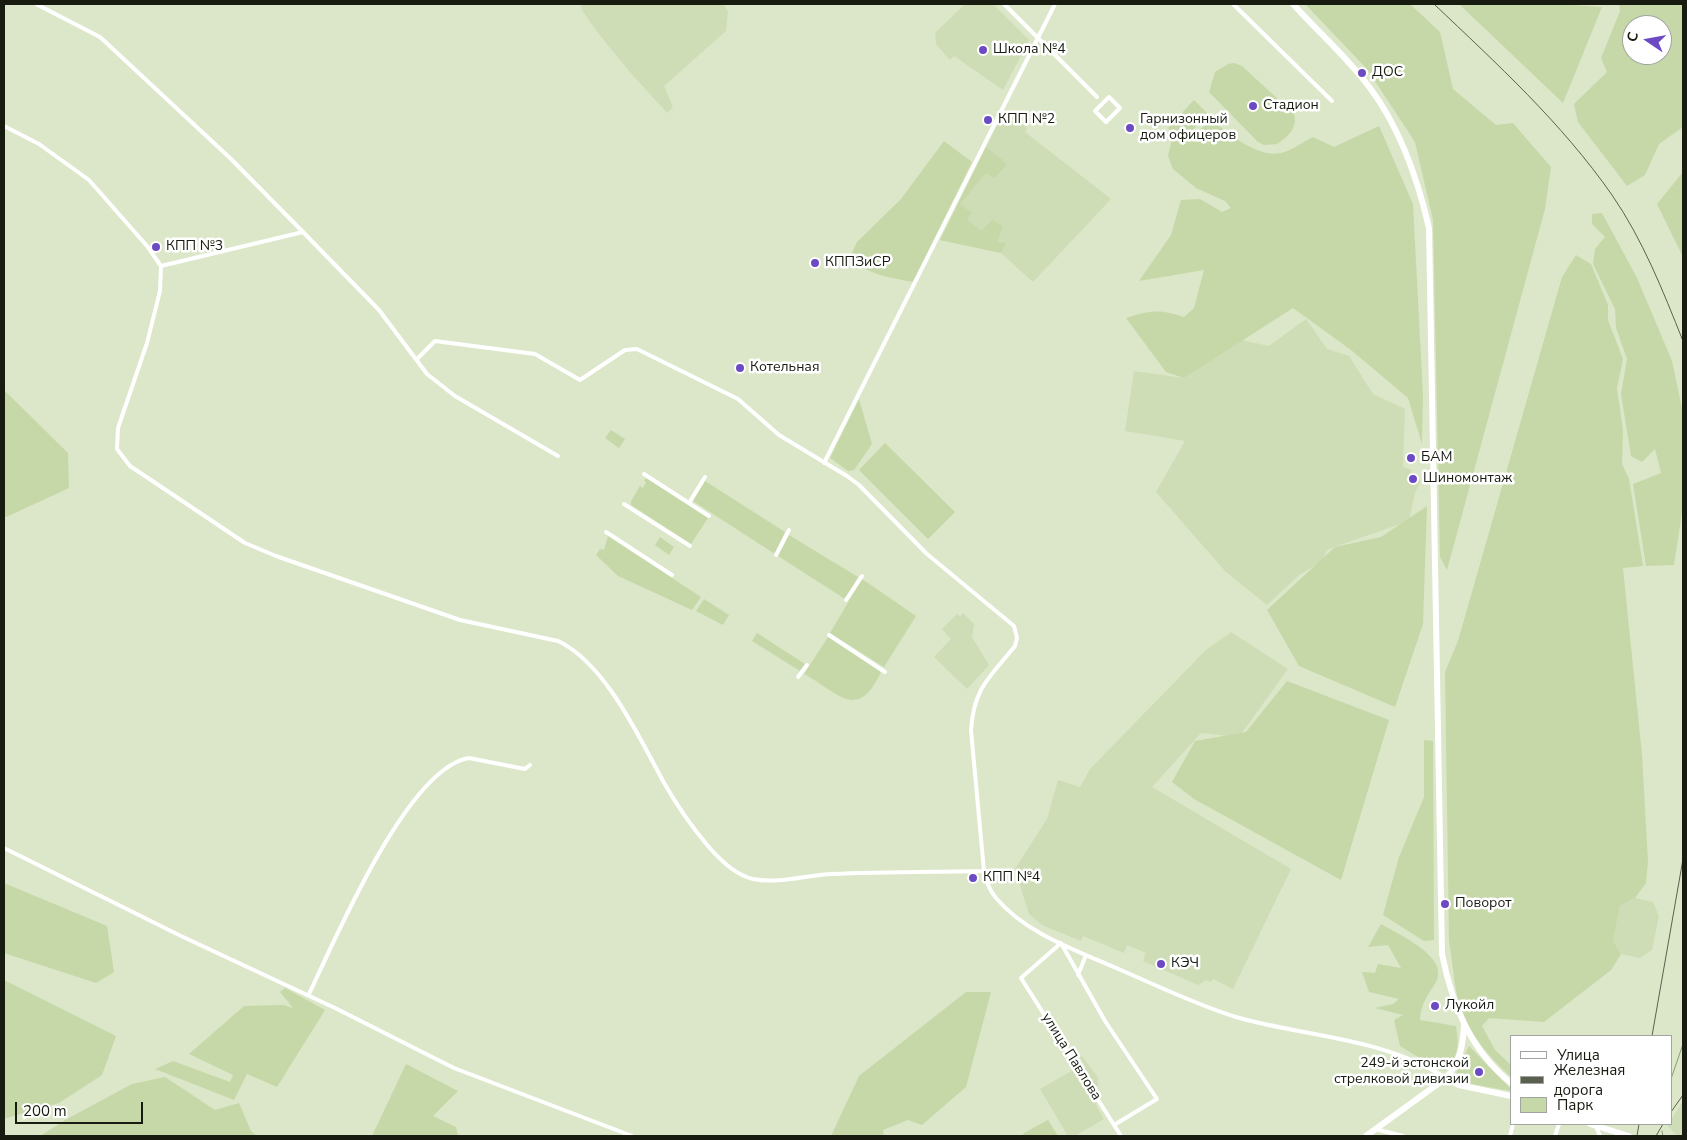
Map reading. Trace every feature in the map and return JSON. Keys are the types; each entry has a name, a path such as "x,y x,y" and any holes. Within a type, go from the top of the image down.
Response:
{"main road":[{"path":"1293,4 1369,87 1380,103 1404,149 1422,195 1428,228 1441,939 1446,973 1473,1043 1483,1056 1510,1082"},
{"path":"1366,1136 1446,1078 1456,1066 1461,1053 1464,1023"},
{"path":"1446,1078 1459,1085 1510,1096"},
{"path":"1593,1125 1629,1136"}],"street":[{"path":"36,4 100,37 230,158 379,310 427,374 455,396 558,456"},
{"path":"1004,4 1097,97"},
{"path":"824,463 1055,4"},
{"path":"1233,4 1332,101"},
{"path":"1109,97 1120,108 1106,122 1095,111 1109,97"},
{"path":"4,126 39,144 89,180 148,246 161,266 160,291 151,326 118,428 117,449 130,466 245,543 276,556 460,620 558,641 573,648 587,661 642,738 664,782 693,828 717,856 740,875 771,881 830,874 984,871"},
{"path":"161,266 303,232"},
{"path":"416,359 435,341 525,352 546,359 580,380 625,350 637,349 738,399 779,435 860,485 926,554 1014,626 1017,638 1014,646 979,691 972,708 971,730 984,871 989,889 1003,906 1024,922 1061,943 1203,1005 1236,1017 1376,1048 1423,1065 1446,1078"},
{"path":"644,474 709,516"},
{"path":"689,503 705,477"},
{"path":"624,504 690,546"},
{"path":"776,555 789,530"},
{"path":"606,532 672,575"},
{"path":"846,600 862,576"},
{"path":"829,635 885,672"},
{"path":"798,677 807,665"},
{"path":"308,994 385,842 417,796 446,768 460,759 469,758 525,770 530,765"},
{"path":"4,848 181,936 308,994 454,1068 632,1136"},
{"path":"1061,943 1105,1021 1157,1099 1114,1125"},
{"name":"улица Павлова","path":"1061,943 1021,978 1121,1136"},
{"path":"1078,975 1086,955"},
{"path":"1593,1125 1600,1136"},
{"path":"1376,1129 1403,1136"}],"shaded area":[{"path":"580,4 724,4 728,12 726,31 664,86 673,107 667,113 629,71 595,29"},
{"name":"Школа №4","path":"965,4 993,4 1029,40 1003,90 954,56 950,60 936,44 935,33"},
{"path":"1004,111 1027,128 1025,132 1111,199 1033,282 1001,253 940,240"},
{"path":"1306,319 1327,349 1349,356 1373,394 1405,409 1403,467 1412,470 1410,475 1421,480 1415,493 1409,521 1327,550 1321,562 1299,575 1267,605 1225,571 1156,492 1185,441 1125,431 1134,371 1184,378 1241,340 1269,346"},
{"path":"963,613 974,624 972,637 989,665 967,689 934,657 951,639 942,629 957,614 960,616"},
{"path":"1231,632 1288,669 1239,737 1201,733 1152,787 1291,869 1233,989 1213,979 1211,982 1206,980 1198,985 1143,961 1146,953 1127,945 1124,953 1083,936 1081,941 1042,925 1029,914 1015,869 1047,819 1058,780 1080,787 1090,769 1206,650"},
{"path":"1635,898 1653,902 1659,916 1652,950 1640,958 1621,954 1613,941 1620,906"},
{"path":"1082,1056 1099,1079 1097,1081 1099,1085 1088,1091 1104,1119 1075,1136 1068,1136 1040,1089 1082,1065 1084,1069 1086,1067 1080,1057"},
{"path":"1683,1101 1683,1135 1677,1136 1667,1125 1672,1125 1672,1118"}],"green space":[{"path":"1305,4 1410,4 1440,32 1453,89 1496,125 1513,123 1551,167 1545,209 1447,570 1440,557 1433,220 1415,142 1367,69"},
{"path":"1459,4 1556,4 1602,7 1563,103"},
{"path":"1619,4 1683,4 1683,127 1659,144 1645,175 1627,186 1578,122 1574,104 1607,72 1601,58 1620,11"},
{"name":"Стадион","path":"1234,63 1242,66 1294,114 1295,124 1291,132 1277,144 1264,145 1258,142 1209,92 1215,72 1228,64"},
{"path":"1194,100 1208,114 1182,141 1168,128"},
{"path":"1211,120 1243,143 1262,152 1272,154 1289,150 1313,137 1334,147 1379,126 1413,204 1423,396 1422,444 1408,398 1351,350 1293,308 1184,378 1166,372 1126,318 1142,313 1155,312 1184,317 1194,308 1204,270 1139,281 1171,235 1181,200 1200,199 1222,212 1231,208 1225,201 1196,188 1173,169 1168,156 1172,138 1183,145"},
{"path":"944,141 972,162 913,282 872,272 849,259 857,242 901,199"},
{"path":"986,147 1005,162 1006,166 994,178 986,173 960,204 972,213 967,219 981,231 992,220 1003,226 997,242 1006,243 1001,253 940,240"},
{"path":"1683,172 1683,257 1657,204"},
{"path":"1602,213 1637,278 1672,361 1683,413 1683,506 1674,565 1646,566 1633,484 1661,473 1655,449 1642,462 1631,456 1621,394 1627,359 1616,328 1615,309 1593,264 1595,249 1605,237 1592,224 1592,214"},
{"path":"1576,255 1591,264 1608,305 1608,320 1623,359 1617,388 1623,430 1622,464 1629,479 1643,566 1623,568 1642,755 1648,861 1646,883 1635,898 1620,906 1613,941 1621,954 1611,970 1544,1022 1489,1018 1482,1026 1495,1050 1510,1064 1510,1076 1485,1050 1469,1028 1462,1013 1455,982 1449,941 1445,672 1458,641 1562,277"},
{"path":"4,390 68,453 69,488 4,518"},
{"path":"859,399 872,444 854,470 848,471 830,458"},
{"path":"611,430 625,439 619,448 605,438"},
{"path":"885,443 955,512 928,539 859,470"},
{"path":"646,478 708,518 691,544 631,505 631,501 640,486 643,488"},
{"path":"705,481 785,532 775,554 693,501"},
{"path":"1427,506 1423,624 1395,707 1299,666 1267,610 1335,547 1381,537"},
{"path":"789,535 858,577 845,599 778,556"},
{"path":"608,536 701,597 692,610 618,576 596,555 600,549 604,550"},
{"path":"660,537 674,547 669,555 655,545"},
{"path":"862,579 916,616 884,667 830,633"},
{"path":"704,599 729,615 723,625 696,611"},
{"path":"757,633 805,664 800,671 752,641"},
{"path":"828,637 881,672 864,696 855,700 846,699 804,674"},
{"path":"1287,681 1389,720 1341,880 1194,799 1172,782 1195,741 1246,732"},
{"path":"1424,740 1433,741 1434,940 1424,941 1383,915 1399,857 1424,797"},
{"path":"4,883 107,926 114,972 96,983 4,953"},
{"path":"1381,924 1420,947 1436,964 1438,973 1436,982 1423,1005 1420,1020 1456,1026 1457,1050 1445,1071 1436,1068 1400,1046 1394,1020 1403,1015 1375,1008 1393,1004 1399,999 1369,992 1362,972 1375,973 1378,964 1401,968 1388,945 1368,947"},
{"path":"4,980 116,1036 102,1075 59,1103 7,1118 4,1118"},
{"path":"285,988 325,1010 277,1087 247,1074 234,1100 155,1069 173,1061 230,1082 233,1075 189,1054 244,1006 283,1005 293,1008 280,992"},
{"path":"966,992 991,992 966,1087 922,1125 908,1120 883,1130 884,1136 831,1136 859,1076"},
{"path":"1469,1046 1510,1088 1510,1091 1460,1082 1456,1078 1457,1071"},
{"path":"406,1064 458,1091 433,1116 456,1127 458,1136 372,1136"},
{"path":"165,1077 215,1110 239,1103 251,1131 257,1136 40,1136 67,1119 132,1084"},
{"path":"1048,1120 1058,1136 1022,1136 1024,1133"}],"waterway":[{"path":"1672,1076 1683,1044"},
{"path":"1662,1131 1663,1136"}],"railway":[{"path":"1434,4 1550,118 1612,195 1643,248 1683,341"},
{"path":"1652,1035 1683,859"},
{"path":"1672,1111 1683,1095"},
{"path":"1637,1136 1639,1125"},
{"path":"1656,1136 1662,1125"}],"place":[{"name":"Школа №4","path":"983,50"},
{"name":"ДОС","path":"1362,73"},
{"name":"Стадион","path":"1253,106"},
{"name":"КПП №2","path":"988,120"},
{"name":"Гарнизонный дом офицеров","path":"1130,128"},
{"name":"КПП №3","path":"156,247"},
{"name":"КППЗиСР","path":"815,263"},
{"name":"Котельная","path":"740,368"},
{"name":"БАМ","path":"1411,458"},
{"name":"Шиномонтаж","path":"1413,479"},
{"name":"КПП №4","path":"973,878"},
{"name":"Поворот","path":"1445,904"},
{"name":"КЭЧ","path":"1161,964"},
{"name":"Лукойл","path":"1435,1006"},
{"name":"249-й эстонской стрелковой дивизии","path":"1479,1072"}]}
